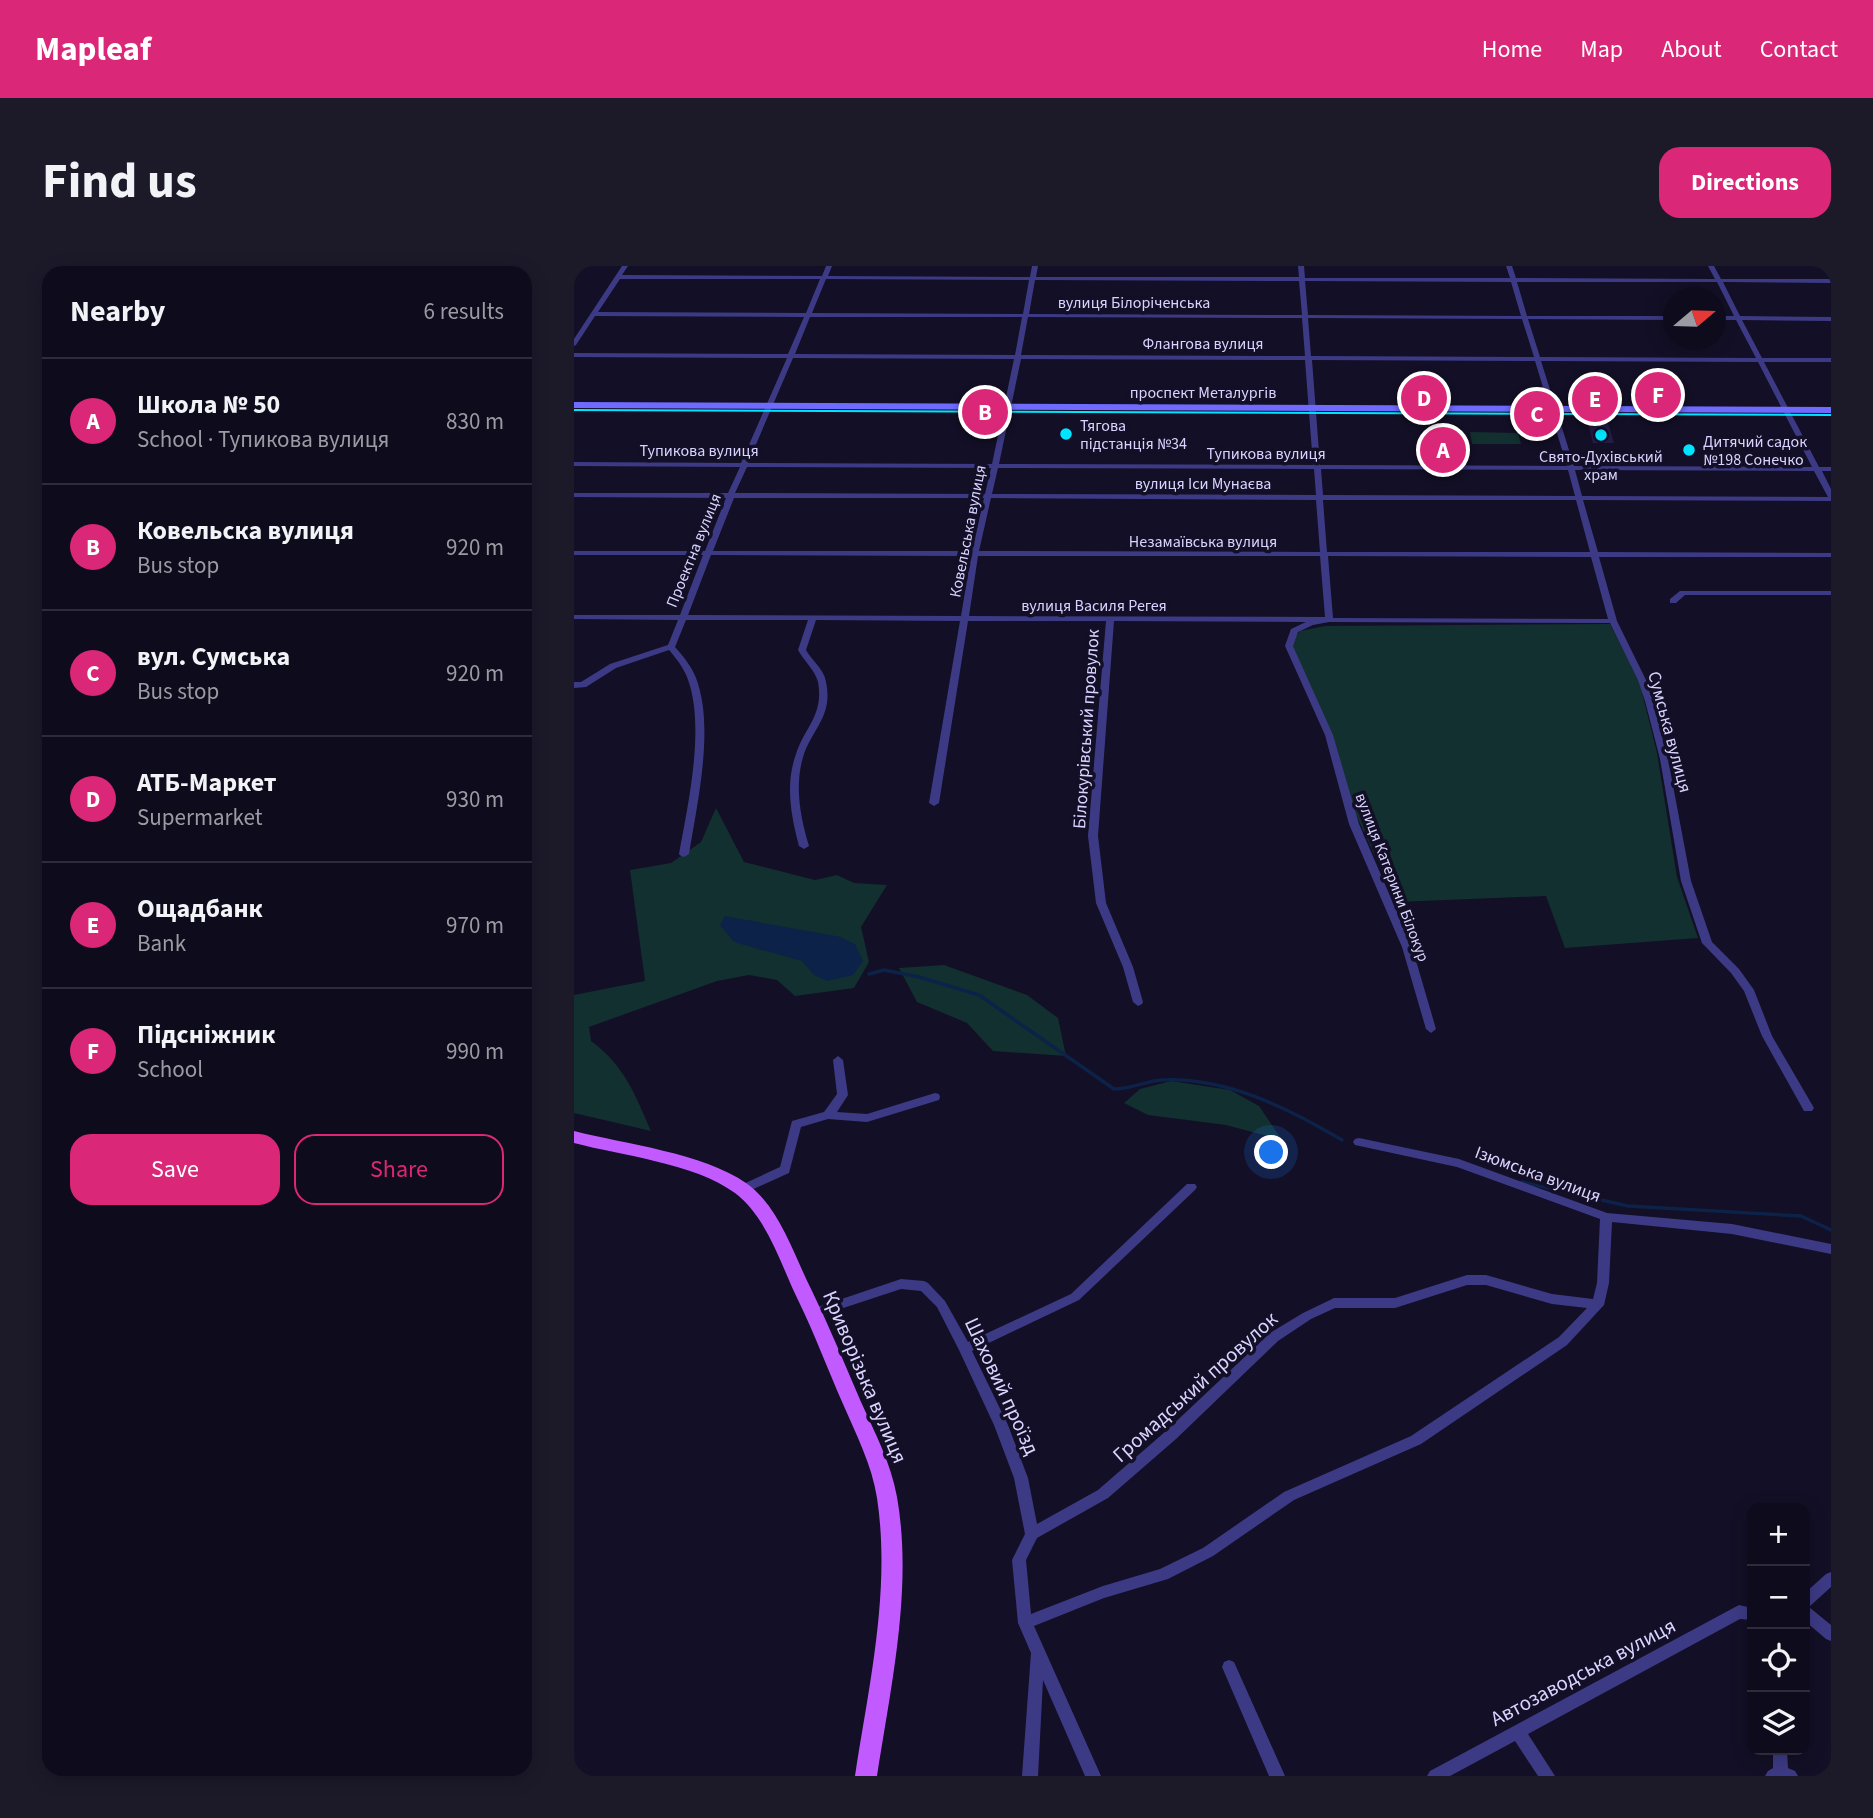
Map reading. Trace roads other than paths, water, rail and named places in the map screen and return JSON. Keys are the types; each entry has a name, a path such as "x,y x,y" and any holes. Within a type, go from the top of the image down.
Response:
{"main road":[{"name":"проспект Металургів","path":"574,405 768,410"},
{"name":"проспект Металургів","path":"574,413 768,410 1790,413 1831,410"},
{"name":"проспект Металургів","path":"1790,413 1831,417"},
{"name":"Криворізька вулиця","path":"574,1138 702,1170 743,1189 764,1215 813,1313 870,1444 887,1497 890,1523 888,1608 866,1776"}],"street":[{"path":"574,344 625,266"},
{"name":"Проектна вулиця","path":"671,647 731,495 829,266"},
{"name":"Ковельська вулиця","path":"934,803 975,554 1007,411 1035,266"},
{"path":"1301,266 1329,620"},
{"name":"Сумська вулиця","path":"1508,266 1580,499 1613,621 1642,680 1649,701 1664,759 1686,881 1707,943 1749,990 1767,1036 1808,1108"},
{"path":"1711,266 1790,413 1831,498"},
{"path":"618,277 1831,281"},
{"name":"вулиця Білоріченська","path":"594,314 1663,318"},
{"path":"1726,318 1831,319"},
{"name":"Флангова вулиця","path":"574,355 1831,360"},
{"name":"Тупикова вулиця","path":"574,464 1831,469"},
{"name":"вулиця Іси Мунаєва","path":"574,495 1831,498"},
{"name":"Незамаївська вулиця","path":"574,553 1831,555"},
{"path":"1673,601 1683,593 1831,593"},
{"name":"вулиця Василя Регея","path":"574,617 1613,621"},
{"path":"804,846 795,817 798,760 823,715 824,703 818,670 802,650 813,618"},
{"name":"Білокурівський провулок","path":"1110,620 1093,836 1101,903 1128,967 1138,1002"},
{"name":"вулиця Катерини Білокур","path":"1329,620 1311,623 1294,631 1289,646 1329,735 1354,824 1407,947 1431,1030"},
{"path":"574,685 583,685 613,666 671,647 692,679 699,755 684,854"},
{"path":"828,1115 843,1095 838,1060"},
{"path":"743,1189 785,1171 796,1124 828,1115 867,1118 935,1097"},
{"name":"Ізюмська вулиця","path":"1359,1142 1459,1163 1606,1217 1732,1229 1831,1249"},
{"path":"965,1349 1075,1297 1191,1187"},
{"path":"1025,1623 1103,1592 1163,1575 1208,1552 1289,1496 1416,1440 1563,1341 1598,1305 1604,1283 1606,1217"},
{"name":"Громадський провулок","path":"1032,1534 1103,1494 1275,1337 1307,1316 1334,1303 1395,1303 1467,1280 1486,1280 1552,1299 1598,1305"},
{"name":"Шаховий проїзд","path":"813,1313 885,1288 916,1284 933,1294 965,1349 1001,1425 1017,1467 1032,1534"},
{"path":"1032,1534 1019,1560 1025,1623 1093,1776"},
{"path":"1810,1597 1831,1578"},
{"name":"Автозаводська вулиця","path":"1436,1776 1739,1612 1747,1613"},
{"path":"1810,1616 1831,1634"},
{"path":"1030,1776 1038,1653"},
{"path":"1229,1667 1278,1776"},
{"path":"1517,1731 1547,1776"},
{"path":"1780,1755 1781,1775"}],"water":[{"path":"725,916 841,937 855,944 863,961 853,975 827,981 814,975 802,961 734,942 720,925"}],"waterway":[{"path":"869,974 884,970 919,977 979,995 1114,1089 1162,1080 1186,1080 1233,1089 1278,1106 1342,1140"},
{"path":"1522,1182 1628,1206 1801,1216 1831,1230"}],"tram line":[{"path":"574,410 1831,415"}],"place":[{"name":"Підсніжник","path":"1658,395"},
{"name":"АТБ-Маркет","path":"1424,398"},
{"name":"Ощадбанк","path":"1595,399"},
{"name":"Ковельска вулиця","path":"985,412"},
{"name":"вул. Сумська","path":"1537,414"},
{"name":"Тягова пiдстанцiя №34","path":"1066,434"},
{"name":"Свято-Духівський храм","path":"1601,435"},
{"name":"Школа № 50","path":"1443,450"},
{"name":"Дитячий садок №198 Сонечко","path":"1689,450"}]}
